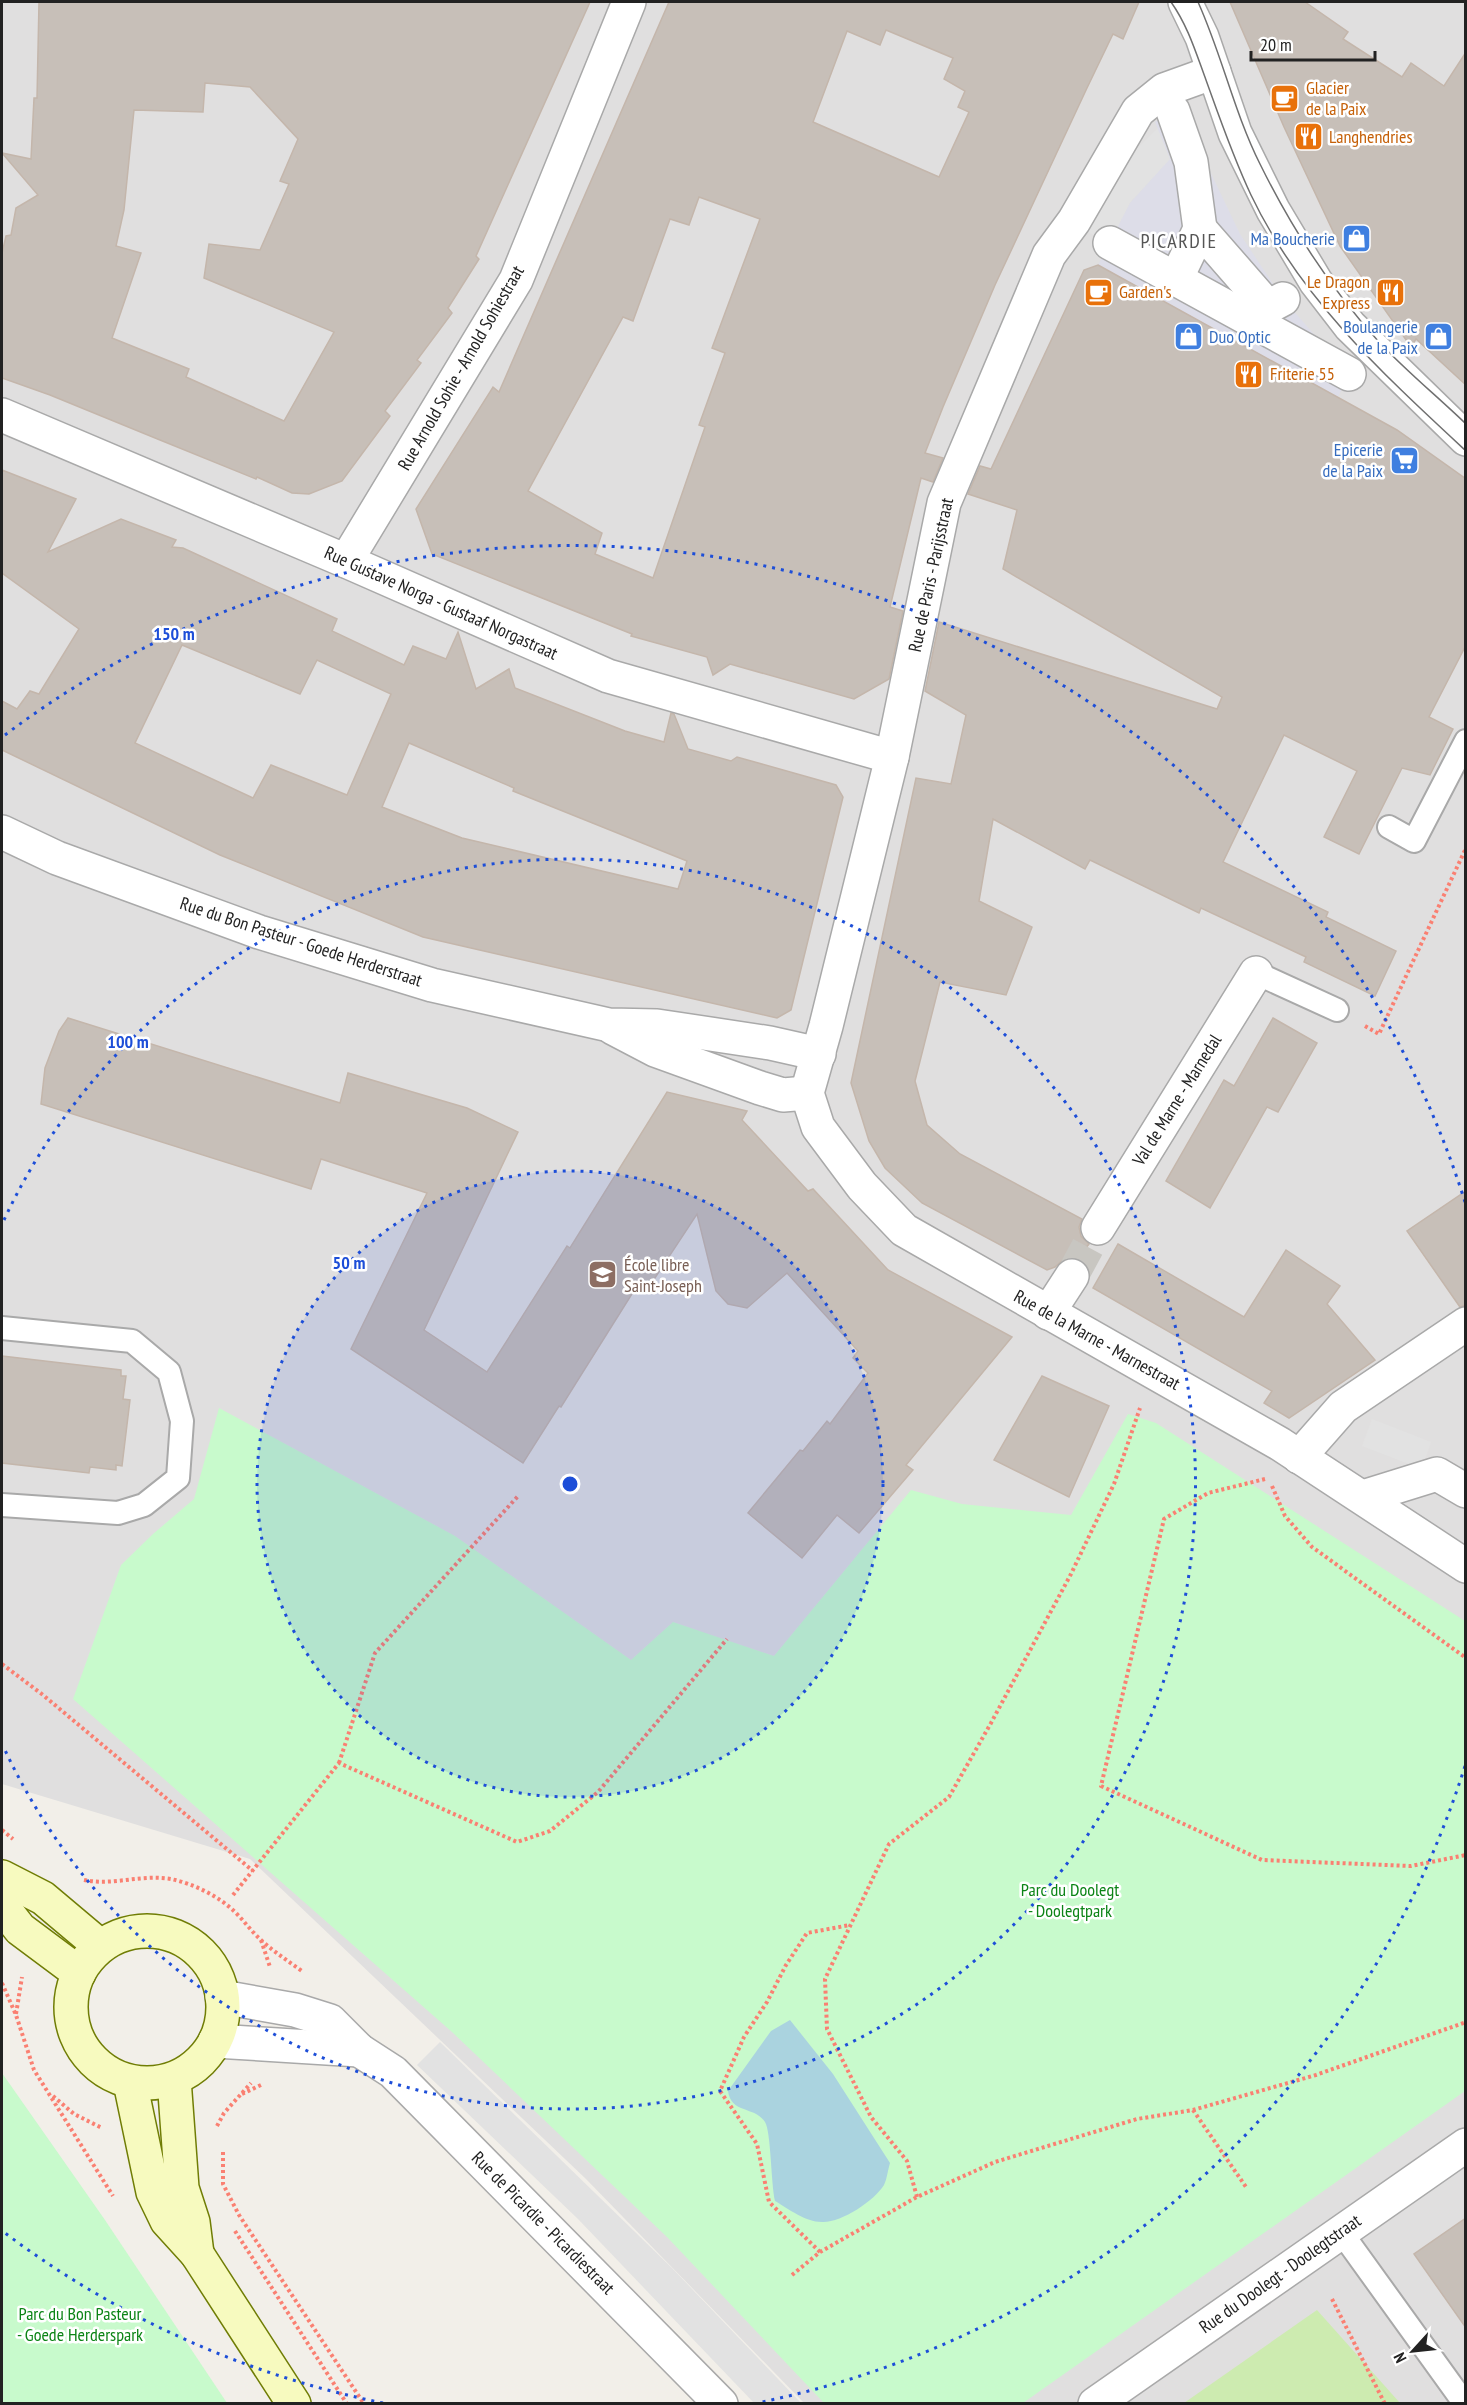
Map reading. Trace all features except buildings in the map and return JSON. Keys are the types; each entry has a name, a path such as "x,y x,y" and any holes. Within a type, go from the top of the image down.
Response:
{"main road":[{"path":"2,1877 43,1898 100,1946"},
{"path":"2,1906 20,1929 79,1972"},
{"path":"142,1931 165,1933 186,1941 204,1956 217,1975 222,1997 221,2027 205,2057 191,2070 174,2079 152,2083 130,2082 109,2073 90,2058 78,2039 71,2018 72,1994 79,1972 100,1946 121,1935 142,1931"},
{"path":"174,2079 182,2188 193,2222 197,2254"},
{"path":"130,2082 153,2192 167,2221 197,2254 294,2403"}],"street":[{"name":"Rue Arnold Sohie - Arnold Sohiestraat","path":"346,561 516,280 629,2"},
{"path":"1185,2 1202,37 1235,133 1273,210 1316,282 1350,326 1466,439"},
{"name":"Rue de Paris - Parijsstraat","path":"819,1054 892,757 944,503 1049,255 1109,177 1137,111 1164,90 1214,72"},
{"path":"1173,111 1191,144 1191,162 1200,229 1176,279"},
{"path":"1200,229 1268,307 1283,299"},
{"path":"1110,243 1348,374"},
{"name":"Rue Gustave Norga - Gustaaf Norgastraat","path":"2,415 346,561 608,676 892,757"},
{"name":"Rue du Bon Pasteur - Goede Herderstraat","path":"2,832 57,858 259,932 432,985 609,1026 657,1026 770,1043 819,1054"},
{"name":"Val de Marne - Marnedal","path":"1098,1228 1256,973"},
{"name":"Rue du Bon Pasteur - Goede Herderstraat","path":"609,1026 655,1050 760,1088 783,1095 807,1092"},
{"path":"807,1092 819,1054"},
{"name":"Rue de la Marne - Marnestraat","path":"807,1092 818,1127 862,1186 904,1230 1299,1457 1466,1566"},
{"path":"1048,1313 1071,1276"},
{"path":"1299,1457 1343,1407 1466,1324"},
{"path":"1363,1497 1437,1474 1466,1491"},
{"name":"Rue de Picardie - Picardiestraat","path":"222,1997 295,2010 330,2021 359,2050 393,2072 721,2403"},
{"name":"Rue de Picardie - Picardiestraat","path":"215,2041 359,2050"},
{"name":"Rue du Doolegt - Doolegtstraat","path":"1095,2403 1466,2145"}],"lane":[{"path":"1389,827 1414,841 1466,741"},
{"path":"1256,973 1337,1010"},
{"path":"2,1328 132,1341 169,1372 182,1421 178,1478 144,1505 118,1513 2,1505"},
{"path":"1341,2232 1462,2403"}],"path":[{"path":"1337,1010 1378,1034 1466,848"},
{"path":"917,2197 906,2161 871,2117 827,2029 825,1979 889,1844 949,1797 1071,1574 1114,1484 1152,1371"},
{"path":"1466,1658 1312,1547 1285,1516 1269,1478 1208,1493 1164,1519 1101,1786 1262,1860 1411,1866 1466,1855"},
{"path":"233,1895 339,1762 375,1653 519,1495"},
{"path":"339,1762 517,1842 550,1832 598,1792 727,1640"},
{"path":"2,1664 43,1695 253,1871"},
{"path":"2,1830 21,1845"},
{"path":"75,1878 100,1883 150,1877 188,1885 220,1900 234,1911 260,1940"},
{"path":"820,2252 769,2202 757,2144 720,2091 744,2037 768,2002 786,1965 807,1933 850,1925"},
{"path":"2,1983 16,2015 34,2070 48,2092"},
{"path":"792,2275 820,2252 917,2197 995,2162 1137,2119 1193,2110 1317,2075 1466,2022"},
{"path":"216,2128 224,2113 242,2094"},
{"path":"1193,2110 1246,2187"},
{"path":"224,2152 223,2184 239,2215 364,2403"},
{"path":"233,2228 347,2403"},
{"path":"1332,2299 1385,2403"}],"shaded area":[{"path":"2,2 1465,2 1465,2403 804,2403 586,2179 250,1859 2,1784"},
{"path":"1173,111 1196,142 1240,234 1283,299 1349,374 1338,397 1098,265 1130,203 1170,159 1155,122"},
{"path":"1158,128 1171,159 1130,203 1110,243 1086,231 1137,148"},
{"path":"1372,1419 1431,1442 1422,1469 1362,1446"},
{"path":"440,2042 672,2268 801,2403 754,2403 578,2219 417,2065"}],"green space":[{"name":"Parc du Doolegt - Doolegtpark","path":"219,1408 455,1536 631,1660 673,1622 774,1656 911,1490 962,1504 1071,1515 1128,1414 1156,1423 1465,1621 1465,2091 1023,2403 824,2403 667,2237 452,2032 73,1699 121,1565 194,1499"},
{"name":"Parc du Bon Pasteur - Goede Herderspark","path":"2,2073 105,2220 227,2403 2,2403"},
{"path":"1317,2310 1400,2403 1184,2403"}],"water":[{"path":"790,2020 833,2074 890,2163 884,2185 873,2198 847,2215 830,2221 809,2220 775,2201 769,2136 765,2122 761,2117 738,2107 730,2098 728,2091 771,2031"}],"tunnel":[{"path":"1072,1276 1098,1228"}],"tram line":[{"path":"1171,2 1191,40 1227,138 1251,195 1294,268 1319,301 1374,363 1466,451"},
{"path":"1198,2 1251,144 1272,188 1299,235 1328,279 1361,322 1400,363 1466,424"}],"place":[{"name":"Glacier de la Paix","path":"1285,98"},
{"name":"Langhendries","path":"1308,137"},
{"name":"Ma Boucherie","path":"1356,239"},
{"name":"Garden's","path":"1098,292"},
{"name":"Le Dragon Express","path":"1391,292"},
{"name":"Duo Optic","path":"1188,337"},
{"name":"Boulangerie de la Paix","path":"1439,337"},
{"name":"Friterie 55","path":"1249,374"},
{"name":"Epicerie de la Paix","path":"1404,460"},
{"name":"École libre Saint-Joseph","path":"603,1275"}],"district":[{"name":"PICARDIE","path":"1179,241"}]}
